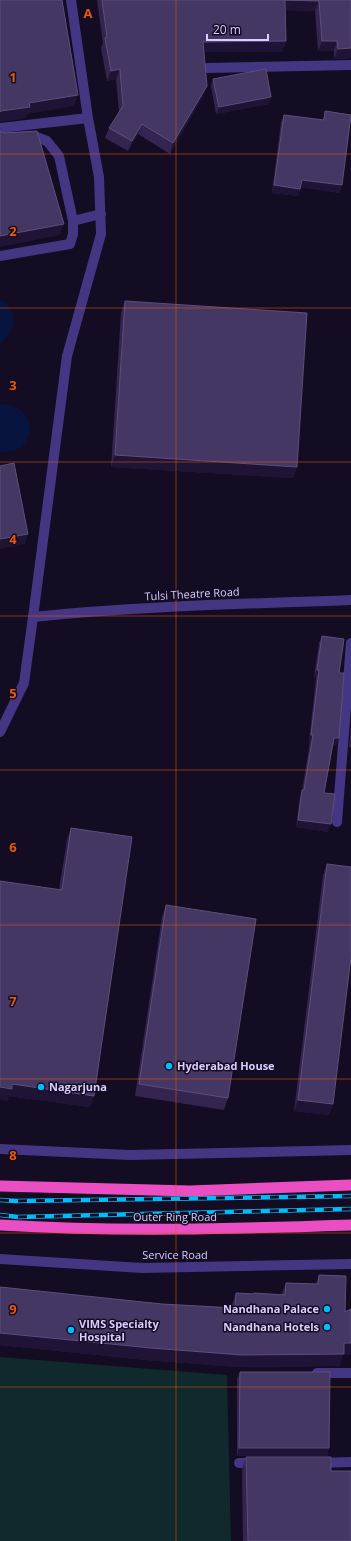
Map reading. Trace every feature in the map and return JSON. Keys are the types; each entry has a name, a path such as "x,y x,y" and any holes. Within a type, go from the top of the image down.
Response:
{"highway":[{"path":"0,1186 190,1191 351,1185"},
{"name":"Outer Ring Road","path":"0,1225 43,1228 225,1230 351,1225"}],"street":[{"path":"0,732 24,683 67,356 101,234 99,177 88,118 71,0"},
{"path":"207,68 351,65"},
{"path":"0,128 88,118"},
{"path":"0,138 34,136 47,141 59,156 73,221 73,234 70,244 0,256"},
{"path":"73,221 101,214"},
{"name":"Tulsi Theatre Road","path":"33,617 78,612 178,606 351,600"},
{"path":"337,822 351,643"},
{"path":"0,1149 130,1155 351,1150"},
{"name":"Service Road","path":"0,1259 142,1268 351,1264"},
{"path":"303,1373 351,1373"},
{"path":"303,1463 351,1462"},
{"path":"239,1463 263,1463"}],"green space":[{"path":"0,1357 227,1375 231,1541 0,1541"}],"shaded area":[{"path":"0,300 11,310 14,322 10,334 0,344"},
{"path":"6,404 17,408 25,415 29,423 30,432 27,440 21,447 12,451 0,452 0,405"}],"building":[{"path":"0,0 62,0 78,95 29,103 30,107 0,112"},
{"path":"102,0 285,0 286,41 203,42 207,86 173,143 142,124 132,141 109,128 123,106 120,69 111,71 105,38 107,37"},
{"path":"285,0 351,0 351,48 338,49 337,41 322,41 319,1"},
{"path":"266,69 271,97 219,107 213,79"},
{"path":"325,111 351,115 342,185 302,180 300,189 274,185 284,115 324,120"},
{"path":"0,131 4,133 37,131 64,224 0,236"},
{"path":"125,301 307,313 297,467 115,455"},
{"path":"14,463 28,534 0,539 0,466"},
{"path":"322,636 344,639 339,673 344,673 339,738 334,738 324,793 335,794 331,824 298,820 302,790 304,790 313,735 311,735 319,670 317,670"},
{"path":"71,828 132,837 94,1096 12,1084 12,1089 0,1087 0,881 62,890"},
{"path":"327,864 351,867 351,957 333,1104 298,1100"},
{"path":"166,905 256,919 228,1098 139,1084"},
{"path":"319,1275 346,1276 345,1312 351,1309 351,1343 344,1343 344,1354 242,1355 151,1348 0,1333 0,1287 162,1304 235,1308 236,1293 285,1295 286,1283 318,1284"},
{"path":"240,1372 330,1372 329,1448 239,1448"},
{"path":"246,1457 331,1457 331,1471 351,1471 351,1541 248,1541"}],"railway":[{"path":"0,1200 351,1196"},
{"path":"0,1215 18,1217 351,1209"}],"place":[{"name":"Hyderabad House","path":"169,1066"},
{"name":"Nagarjuna","path":"41,1087"},
{"name":"Nandhana Palace","path":"327,1309"},
{"name":"Nandhana Hotels","path":"327,1327"},
{"name":"VIMS Specialty Hospital","path":"71,1330"}]}
